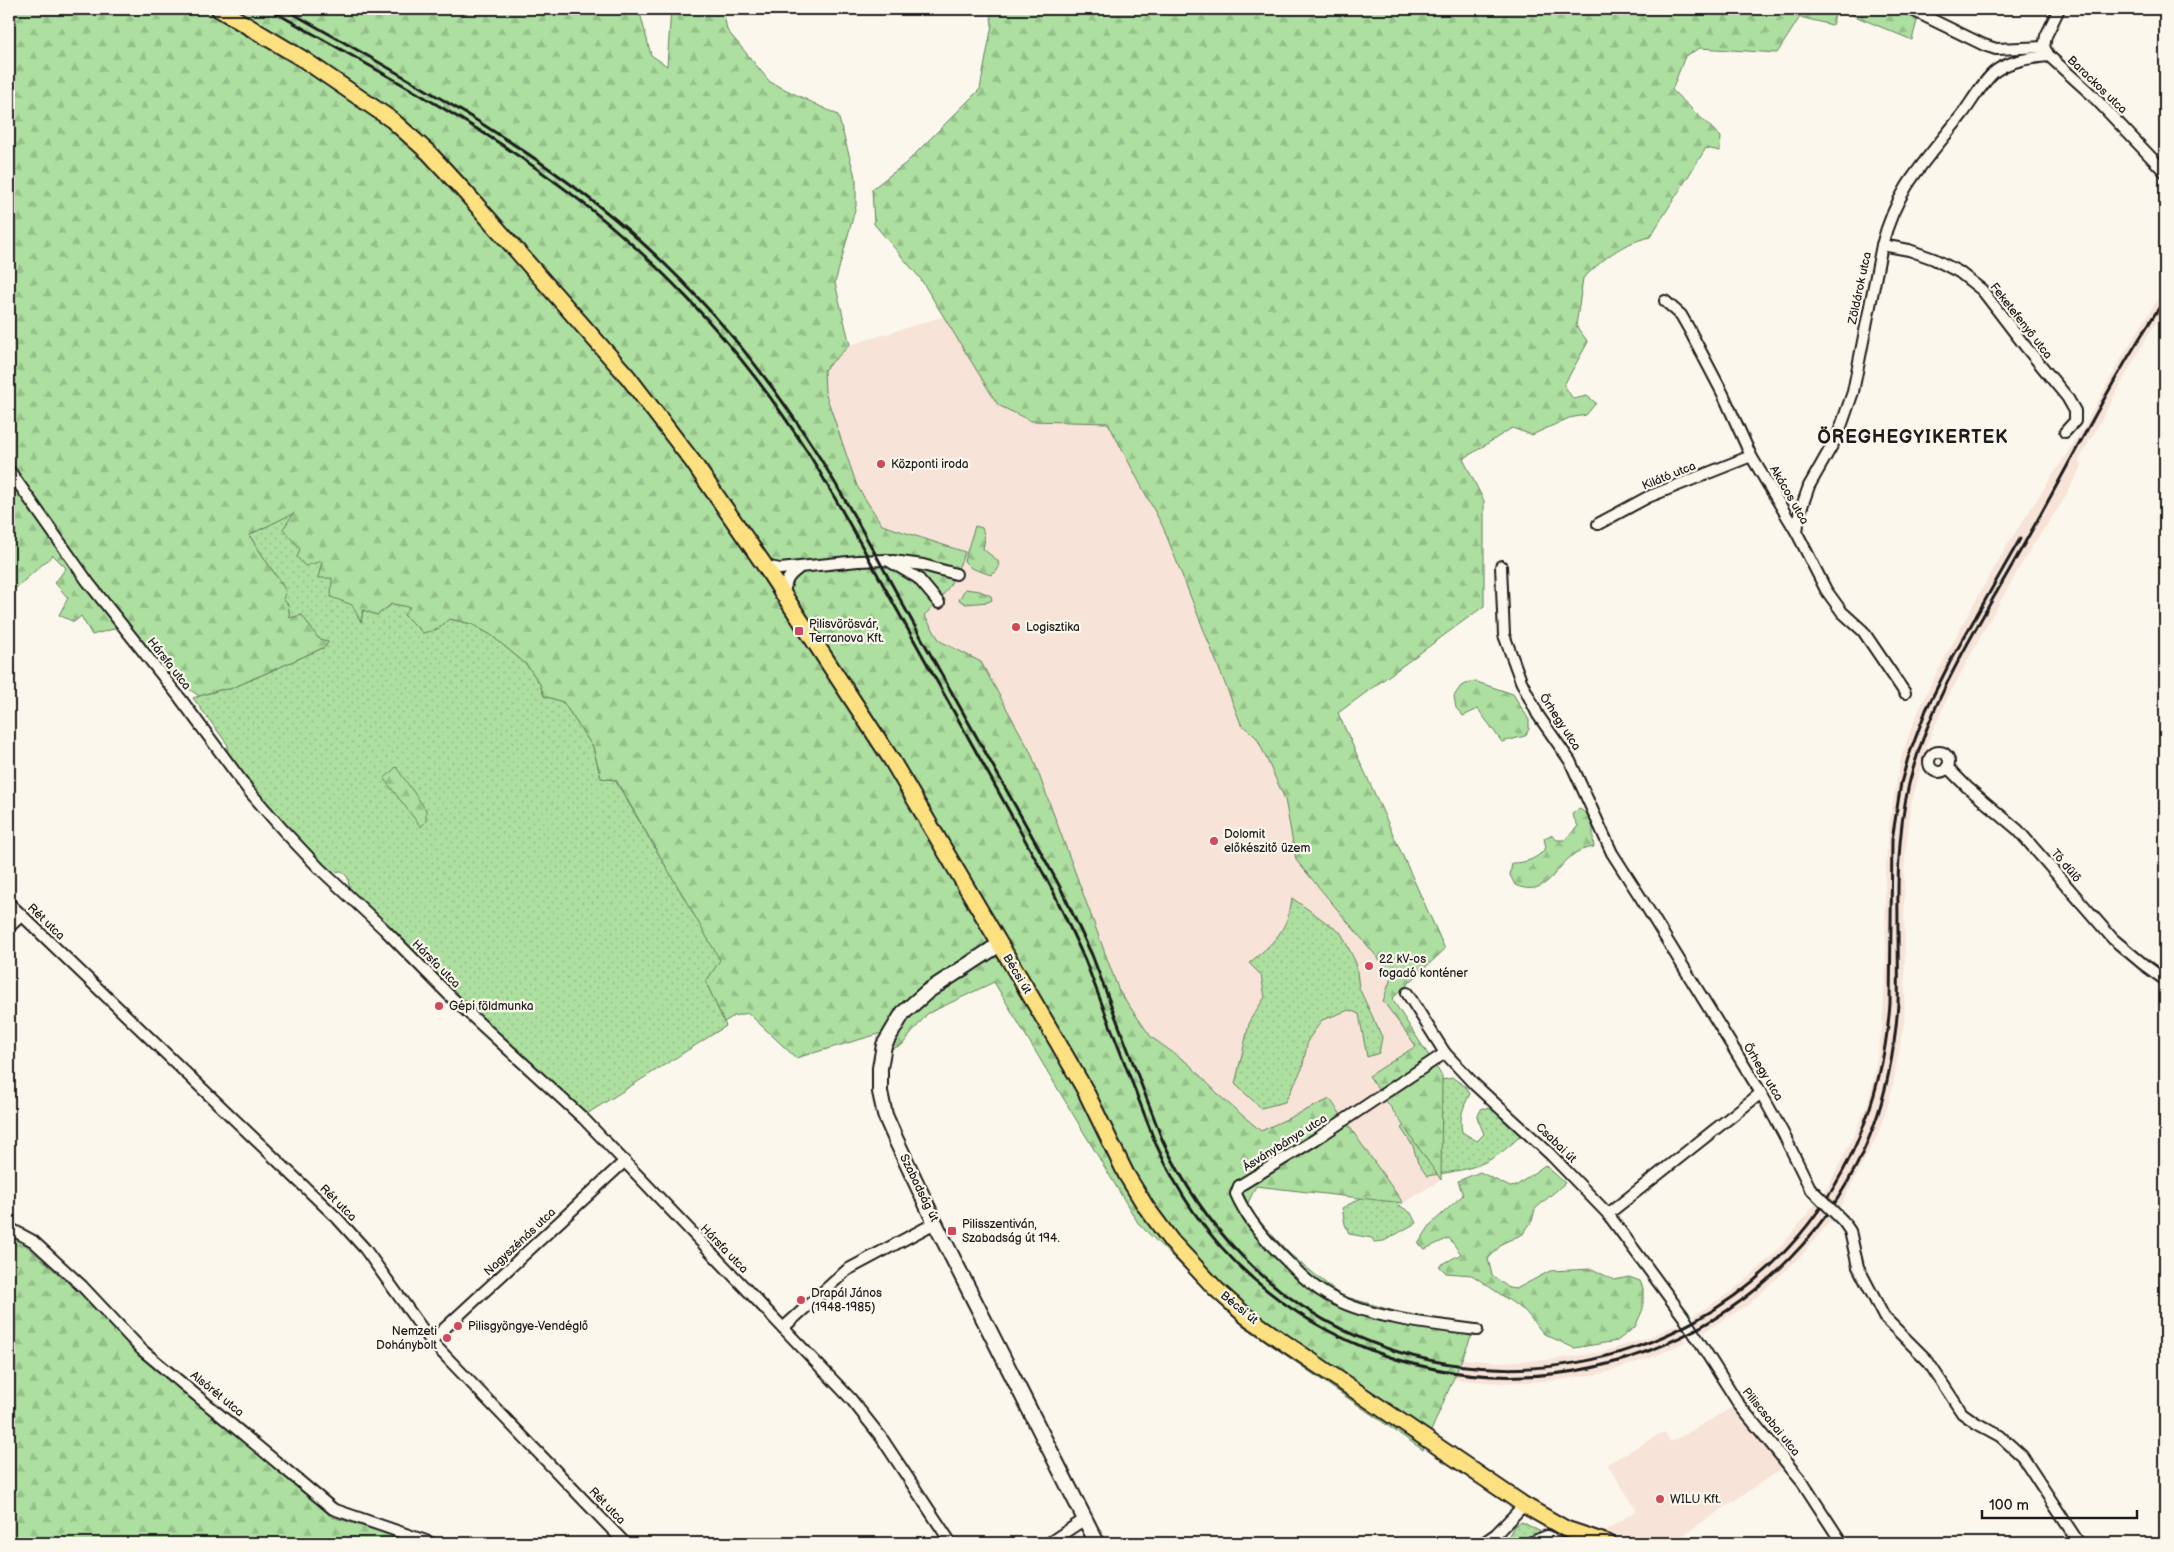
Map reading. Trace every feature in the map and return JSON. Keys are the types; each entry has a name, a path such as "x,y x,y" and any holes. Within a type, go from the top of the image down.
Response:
{"main road":[{"name":"Bécsi út","path":"219,9 348,89 392,120 429,153 628,377 693,462 766,566 890,759 1085,1090 1126,1174 1146,1207 1172,1242 1246,1316 1279,1339 1524,1505 1566,1529 1608,1543"},
{"name":"Szabadság út","path":"1000,944 928,991 903,1014 884,1045 880,1092 885,1115 935,1224 1097,1543"}],"street":[{"path":"1910,9 1996,49 2047,52 2046,36 2059,9"},
{"name":"Barackos utca","path":"1995,71 2047,52 2092,94 2165,172"},
{"name":"Zöldárok utca","path":"1796,533 1806,494 1838,436 1853,392 1882,245 1888,224 1911,176 1995,71"},
{"name":"Feketefenyő utca","path":"1882,245 1909,250 1934,259 1959,272 1982,290 2076,411 2075,421 2065,432"},
{"name":"Akácos utca","path":"1665,301 1681,315 1689,329 1723,394 1751,456 1796,533 1826,590 1842,612 1864,631 1905,693"},
{"name":"Kilátó utca","path":"1598,524 1648,497 1751,456"},
{"name":"Hársfa utca","path":"9,470 88,582 180,698 249,791 283,830 318,868 451,997 534,1072 625,1161 867,1417 951,1543"},
{"path":"766,566 780,569 887,560 923,565 956,574"},
{"path":"887,560 918,578 939,603"},
{"name":"Őrhegy utca","path":"1501,566 1504,635 1510,655 1530,701 1570,761 1623,872 1784,1133 1810,1188 1843,1221 1850,1232 1858,1267 1884,1317 1927,1360 1962,1413 2000,1436 2022,1456 2079,1543"},
{"path":"784,594 789,576 799,568"},
{"name":"Tó dűlő","path":"1947,767 1967,787 2018,830 2113,938 2165,980"},
{"name":"Rét utca","path":"9,903 337,1218 365,1249 431,1341 625,1543"},
{"path":"9,927 21,916"},
{"name":"Csabai út","path":"1408,993 1445,1053 1475,1085 1550,1154 1608,1214 1683,1316"},
{"name":"Ásványbánya utca","path":"1445,1053 1316,1139 1239,1186 1236,1194 1244,1214 1273,1247 1310,1283 1333,1299 1352,1306 1407,1320 1477,1330"},
{"path":"1608,1214 1761,1093"},
{"name":"Nagyszénás utca","path":"431,1341 625,1161"},
{"path":"783,1328 847,1270 935,1224"},
{"name":"Alsórét utca","path":"9,1228 33,1241 82,1286 142,1350 333,1509 432,1543"},
{"name":"Piliscsabai utca","path":"1683,1316 1740,1406 1804,1483 1842,1543"},
{"path":"1483,1543 1498,1538 1524,1505"},
{"path":"1049,1543 1085,1520"},
{"path":"1529,1543 1547,1536 1560,1543"}],"shaded area":[{"path":"2165,287 2165,309 2148,335 2078,462 2082,465 2061,504 2032,546 1987,624 1945,703 1929,739 1911,804 1906,846 1904,875 1904,1022 1894,1080 1877,1136 1831,1220 1800,1257 1749,1304 1702,1333 1693,1316 1735,1289 1785,1242 1827,1189 1857,1129 1868,1103 1882,1027 1886,965 1885,876 1890,818 1901,758 1910,732 1926,694 1969,612 2008,544 2084,427 2122,357"},
{"path":"945,316 998,405 1032,421 1108,423 1163,527 1241,724 1257,738 1285,799 1296,860 1392,976 1384,1001 1416,1046 1369,1076 1441,1180 1403,1203 1331,1099 1261,1131 1222,1098 1189,1064 1151,1037 1119,991 1031,753 981,662 940,641 924,615 939,603 951,584 964,552 882,525 857,486 825,392 824,370 850,345"},
{"path":"899,586 908,603 913,606 1068,886 1099,954 1158,1108 1183,1164 1223,1223 1259,1265 1304,1300 1329,1317 1353,1329 1407,1348 1450,1358 1497,1362 1547,1360 1597,1353 1645,1339 1678,1324 1687,1341 1653,1357 1604,1373 1552,1381 1497,1383 1450,1379 1401,1368 1345,1347 1270,1300 1224,1259 1188,1213 1165,1176 1137,1114 1065,926 885,595"},
{"path":"1733,1407 1783,1468 1671,1543 1652,1543 1603,1532 1637,1510 1607,1464 1664,1432 1671,1442"}],"green space":[{"path":"9,9 639,9 651,55 667,66 671,9 723,9 727,30 770,82 838,115 856,180 856,206 835,283 850,345 824,370 825,392 857,486 882,525 965,552 949,587 924,615 940,641 981,662 1031,753 1119,991 1151,1037 1189,1064 1222,1098 1261,1131 1330,1099 1403,1203 1256,1186 1246,1207 1290,1254 1340,1295 1411,1316 1475,1328 1423,1450 1242,1325 1138,1223 994,982 927,1014 902,1045 891,1049 896,1029 796,1058 748,1013 734,1016 724,1022 706,982 720,960 616,780 601,778 593,747 563,702 544,696 540,684 527,665 491,635 472,624 449,619 438,629 423,633 404,615 410,607 392,604 377,615 363,610 361,622 352,605 331,597 332,578 318,578 322,561 305,566 297,557 300,549 283,529 294,513 249,535 286,591 283,599 288,605 290,618 302,615 318,638 328,642 325,647 230,689 199,696 176,680 166,679 124,626 92,635 81,616 74,622 59,615 68,598 55,583 66,568 53,555 9,594"},
{"path":"990,9 1837,9 1832,25 1800,17 1777,53 1700,48 1685,56 1672,90 1721,137 1720,151 1706,148 1650,237 1621,248 1583,278 1576,326 1588,342 1564,385 1573,399 1587,396 1596,403 1586,415 1569,418 1532,435 1512,428 1463,459 1484,501 1484,606 1338,713 1445,949 1392,999 1442,1076 1441,1180 1369,1076 1416,1046 1383,1001 1392,975 1296,860 1285,799 1257,738 1241,724 1163,527 1108,423 1031,421 998,405 920,278 874,224 872,189 906,163 980,89 992,25"},
{"path":"1838,9 1903,9 1918,17 1912,40"},
{"path":"295,512 322,561 353,605 361,622 363,610 377,615 392,604 411,607 438,629 449,619 472,624 491,635 527,665 540,684 544,696 563,702 593,747 601,778 615,780 721,960 706,982 726,1026 585,1115 440,984 350,893 348,878 342,871 326,872 226,761 228,745 193,698 219,690 230,689 325,647 328,642 318,639 302,615 290,618 288,605 283,599 286,591 249,535"},
{"path":"975,526 982,528 984,534 983,549 998,561 999,567 991,575 971,568 964,561"},
{"path":"965,589 980,591 991,596 992,600 966,604 959,600"},
{"path":"1474,681 1513,694 1529,720 1529,729 1525,736 1502,742 1478,709 1463,716 1456,708 1454,696 1461,686"},
{"path":"396,767 426,810 426,821 421,827 384,779"},
{"path":"1579,809 1585,812 1591,820 1594,847 1581,850 1571,857 1551,878 1536,888 1515,885 1510,875 1512,863 1527,861 1539,855 1546,848 1544,838 1551,835 1557,840 1565,840 1578,826 1572,814"},
{"path":"1292,898 1341,933 1356,963 1359,988 1382,1037 1379,1053 1367,1057 1359,1014 1349,1010 1322,1020 1308,1040 1302,1069 1285,1102 1261,1108 1235,1084 1250,1020 1265,997 1261,975 1249,963 1266,949 1278,935 1287,919"},
{"path":"1453,1078 1466,1087 1470,1094 1462,1112 1462,1132 1477,1141 1484,1134 1477,1117 1482,1108 1492,1109 1520,1136 1509,1147 1488,1161 1466,1169 1427,1176 1418,1163 1413,1146 1401,1128 1419,1115 1441,1080"},
{"path":"1545,1165 1565,1183 1535,1209 1532,1221 1523,1234 1503,1243 1488,1259 1492,1275 1509,1288 1516,1289 1550,1271 1592,1269 1614,1280 1629,1277 1640,1281 1643,1288 1643,1309 1635,1327 1617,1341 1574,1348 1544,1334 1525,1311 1472,1275 1446,1273 1439,1266 1461,1254 1449,1238 1425,1249 1418,1244 1431,1224 1463,1195 1458,1181 1480,1172 1510,1187 1516,1186"},
{"path":"1376,1190 1411,1213 1416,1223 1384,1241 1374,1242 1372,1238 1349,1234 1342,1208"},
{"path":"9,1236 21,1241 332,1517 419,1543 9,1543"},
{"path":"1522,1522 1541,1532 1518,1543 1505,1543 1514,1526"}],"railway":[{"path":"269,9 408,87 499,143 543,173 626,239 677,287 724,339 788,422 819,471 1053,891 1085,960 1155,1142 1172,1177 1193,1211 1228,1254 1247,1273 1290,1308 1338,1336 1363,1347 1439,1370 1516,1376 1592,1368 1664,1345 1730,1308 1789,1260 1837,1199 1873,1128 1883,1098 1890,1067 1898,1004 1900,838 1909,784 1918,752 1930,720 1960,657 2111,386 2165,299"},
{"path":"285,9 463,112 506,139 589,198 629,231 681,280 705,305 751,360 793,417 840,492 1061,889 1092,955 1162,1139 1242,1256 1345,1331 1460,1365 1580,1362 1692,1322 1788,1248 1857,1142 1890,1004 1892,840 1901,783 1908,758 1926,710 1950,662 2020,539"}],"place":[{"name":"Központi iroda","path":"881,464"},
{"name":"Logisztika","path":"1016,627"},
{"name":"Pilisvörösvár, Terranova Kft.","path":"799,631"},
{"name":"Dolomit előkészitő üzem","path":"1214,841"},
{"name":"22 kV-os fogadó konténer","path":"1369,966"},
{"name":"Gépi földmunka","path":"439,1006"},
{"name":"Pilisszentiván, Szabadság út 194.","path":"952,1231"},
{"name":"Drapál János (1948-1985)","path":"801,1300"},
{"name":"Pilisgyöngye-Vendéglő","path":"458,1326"},
{"name":"Nemzeti Dohánybolt","path":"447,1338"},
{"name":"WILU Kft.","path":"1660,1499"}],"district":[{"name":"ÖREGHEGYIKERTEK","path":"1913,437"}]}
